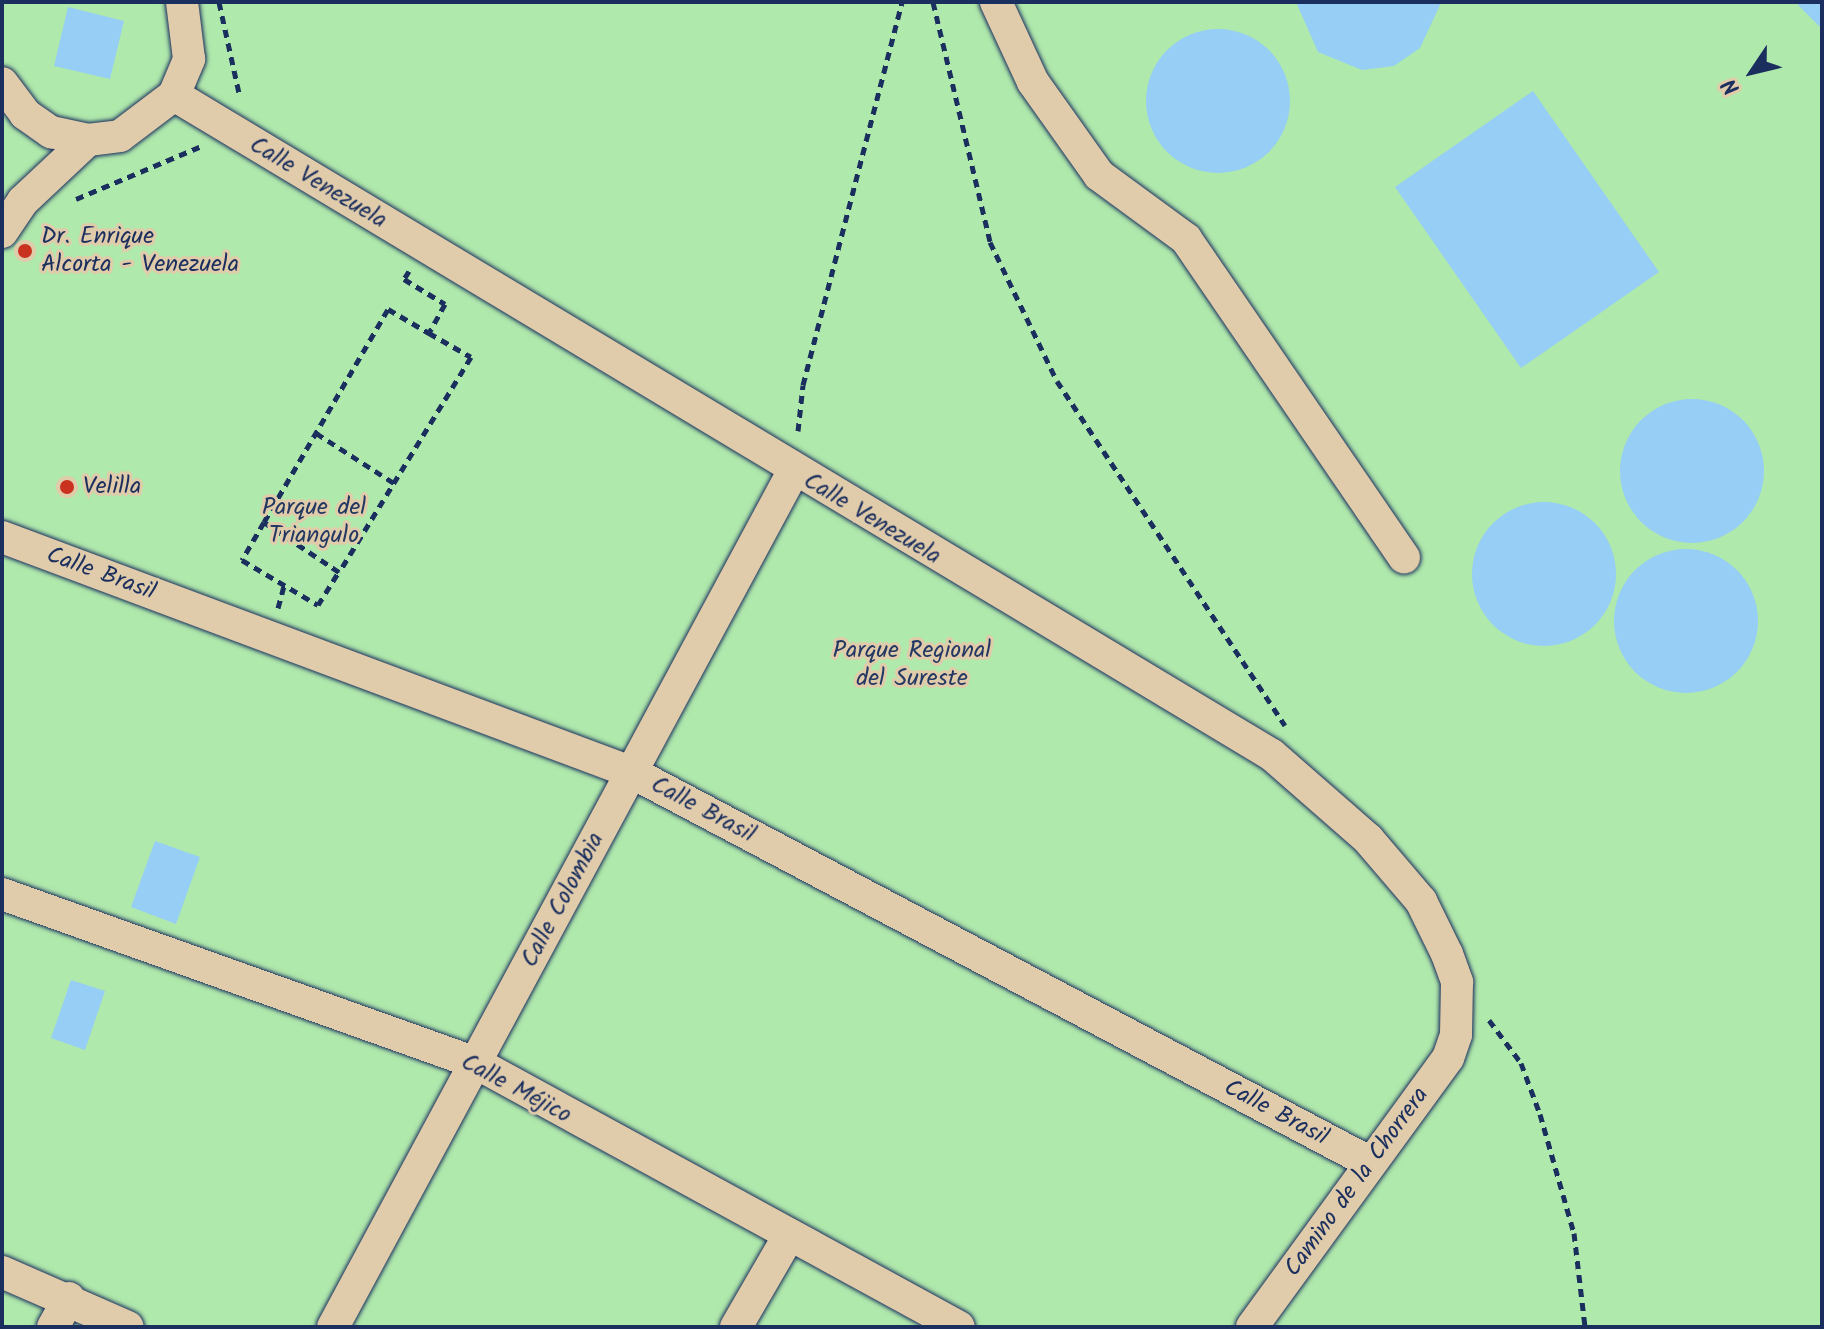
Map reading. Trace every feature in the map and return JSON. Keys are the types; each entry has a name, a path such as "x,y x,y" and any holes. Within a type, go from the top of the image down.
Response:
{"street":[{"path":"3,88 51,132 88,140 120,136 174,95 189,59 182,2"},
{"path":"996,2 1033,82 1099,175 1186,239 1404,557"},
{"name":"Calle Venezuela","path":"174,95 793,472 1272,755 1368,839 1421,901 1457,982 1456,1035"},
{"path":"2,232 23,201 88,140"},
{"name":"Calle Colombia","path":"333,1327 793,472"},
{"name":"Calle Brasil","path":"2,537 631,772 1369,1162"},
{"name":"Calle Méjico","path":"2,894 476,1063 787,1239 959,1327"},
{"name":"Camino de la Chorrera","path":"1252,1327 1369,1162 1448,1058 1456,1035"},
{"path":"736,1327 787,1239"},
{"path":"2,1272 69,1298 128,1327"},
{"path":"53,1327 69,1298"}],"path":[{"path":"219,2 240,100"},
{"path":"793,472 803,385 902,2"},
{"path":"933,2 990,242 1057,381 1286,721 1272,755"},
{"path":"70,202 200,147 211,154"},
{"path":"424,247 404,279 445,304 429,333"},
{"path":"388,309 429,333 471,357 318,605 242,560 388,309"},
{"path":"784,425 798,434"},
{"path":"316,433 394,483"},
{"path":"264,522 339,572"},
{"path":"278,608 284,586"},
{"path":"1457,982 1521,1063 1574,1233 1585,1327"}],"green space":[{"name":"Parque Regional del Sureste","path":"2,2 1822,2 1822,1327 2,1327"}],"water":[{"path":"1296,2 1440,2 1440,5 1420,48 1394,66 1362,70 1318,52"},
{"path":"1795,2 1822,2 1822,29"},
{"path":"68,7 124,21 110,79 54,66"},
{"path":"1218,29 1246,35 1269,50 1284,73 1290,101 1284,129 1269,152 1246,167 1218,173 1190,167 1167,152 1152,129 1146,101 1152,73 1167,50 1190,35"},
{"path":"1533,91 1659,272 1521,368 1395,187"},
{"path":"1692,399 1719,405 1743,420 1758,444 1764,471 1758,498 1743,522 1719,537 1692,543 1665,537 1641,522 1626,498 1620,471 1626,444 1641,420 1665,405"},
{"path":"1544,502 1571,508 1595,523 1610,547 1616,574 1610,601 1595,625 1571,640 1544,646 1517,640 1493,625 1478,601 1472,574 1478,547 1493,523 1517,508"},
{"path":"1686,549 1714,555 1737,570 1752,593 1758,621 1752,649 1737,672 1714,687 1686,693 1658,687 1635,672 1620,649 1614,621 1620,593 1635,570 1658,555"},
{"path":"155,841 200,857 176,924 131,907"},
{"path":"71,980 105,991 85,1050 51,1038"}],"place":[{"name":"Dr. Enrique Alcorta - Venezuela","path":"25,251"},
{"name":"Velilla","path":"67,487"}],"park label":[{"name":"Parque del Triangulo","path":"314,522"}]}
